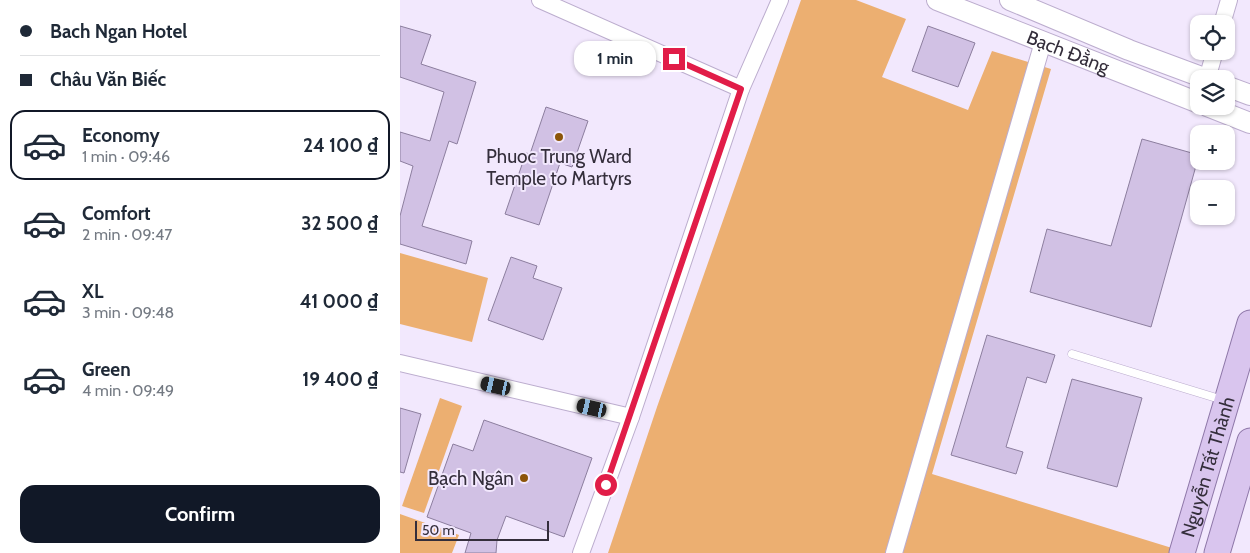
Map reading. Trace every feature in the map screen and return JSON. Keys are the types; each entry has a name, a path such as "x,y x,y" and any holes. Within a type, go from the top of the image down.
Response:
{"main road":[{"name":"Nguyễn Tất Thành","path":"1182,553 1250,323"},
{"name":"Nguyễn Tất Thành","path":"1218,553 1250,441"}],"street":[{"path":"540,0 741,89"},
{"path":"581,553 630,417 741,89 780,0"},
{"name":"Bạch Đằng","path":"937,0 1190,99"},
{"name":"Bạch Đằng","path":"1010,0 1129,50 1190,73"},
{"path":"1225,15 1229,0"},
{"path":"894,553 1043,42"},
{"path":"1235,89 1250,95"},
{"path":"1229,115 1250,123"},
{"path":"400,363 630,417"}],"lane":[{"path":"1072,354 1227,401"}],"shaded area":[{"path":"801,0 856,0 906,19 882,77 968,110 992,51 1051,69 932,474 1172,548 1170,553 608,553 657,407"},
{"path":"400,253 488,278 472,342 400,324"},
{"path":"440,398 462,406 424,513 402,506"},
{"path":"400,514 459,535 452,553 400,553"}],"building":[{"path":"400,26 431,35 421,64 476,82 457,144 449,141 422,226 472,241 466,264 400,244 400,216 413,166 400,161 400,132 430,141 444,92 400,77"},
{"path":"928,26 975,43 958,87 912,71"},
{"path":"546,107 588,121 572,167 560,163 539,225 505,214 526,153 530,154"},
{"path":"1142,139 1190,152 1190,170 1195,170 1192,180 1190,180 1190,187 1151,327 1030,292 1047,229 1111,246"},
{"path":"511,257 537,266 533,278 562,288 543,340 488,320"},
{"path":"987,335 1055,355 1046,383 1027,377 1006,447 1023,452 1016,474 951,455"},
{"path":"1072,379 1142,398 1117,487 1047,468"},
{"path":"400,408 421,414 404,473 400,472"},
{"name":"Bạch Ngân","path":"484,420 592,458 564,537 506,516 497,540 496,553 465,553 471,533 427,517 453,444 473,451"}],"place":[{"name":"Phuoc Trung Ward Temple to Martyrs","path":"559,137"},
{"name":"Bạch Ngân","path":"524,478"}],"route":[{"path":"606,485 741,89 674,59"}]}
